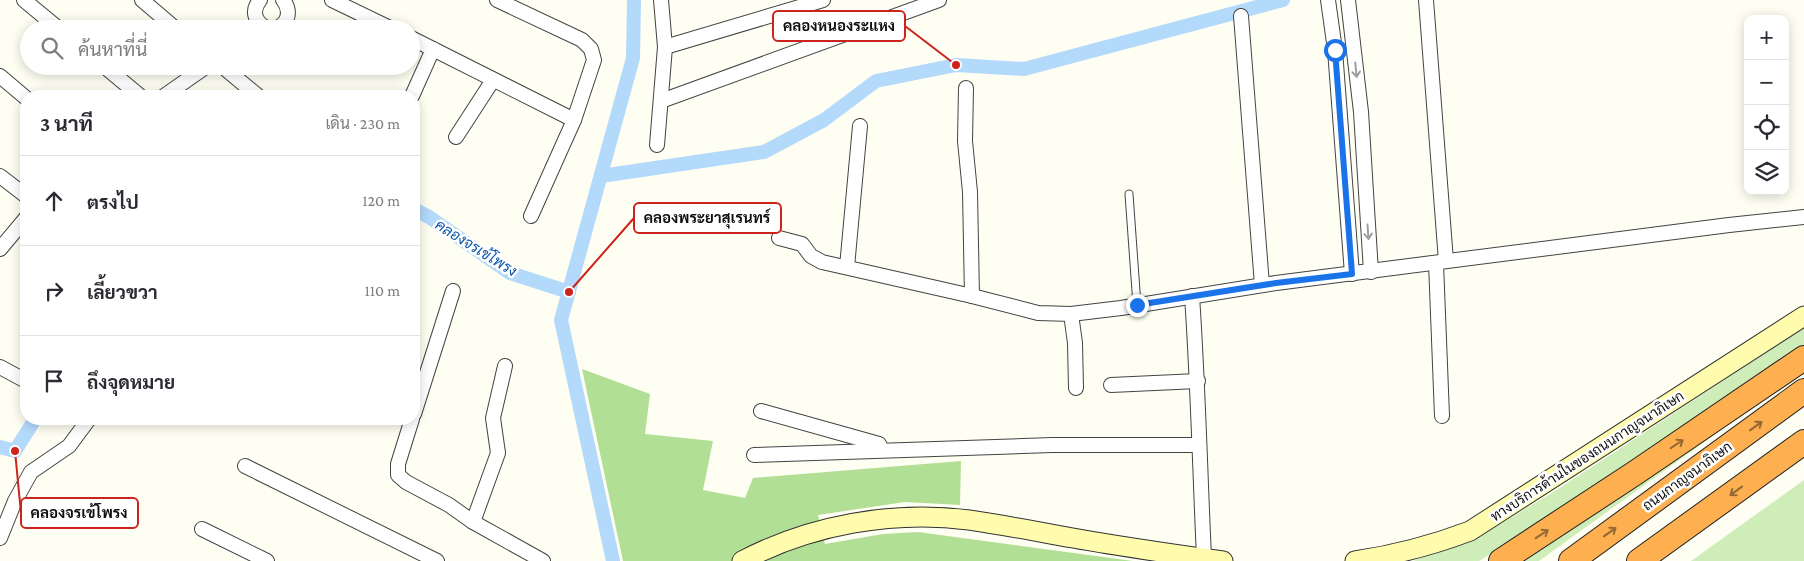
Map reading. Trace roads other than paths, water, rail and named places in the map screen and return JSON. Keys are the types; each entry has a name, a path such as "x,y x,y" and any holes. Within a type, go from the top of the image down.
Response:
{"highway":[{"path":"1501,561 1804,358"},
{"name":"ถนนกาญจนาภิเษก","path":"1571,561 1804,391"},
{"path":"1639,561 1804,442"}],"main road":[{"name":"ทางบริการด้านในของถนนกาญจนาภิเษก","path":"1355,561 1377,558 1436,544 1470,531 1804,316"},
{"path":"742,561 780,544 830,528 874,520 926,517 969,520 1204,560 1223,561"}],"street":[{"path":"24,0 48,20"},
{"path":"142,0 165,20"},
{"path":"284,0 289,13 287,20"},
{"path":"332,0 373,20"},
{"path":"498,0 582,40 591,49 594,60 574,120 531,216"},
{"path":"657,145 665,47 661,0"},
{"path":"665,47 823,0"},
{"path":"662,101 939,0"},
{"path":"1426,0 1441,262 1442,416"},
{"path":"253,20 257,1"},
{"path":"1349,2 1361,112 1371,272"},
{"path":"1328,3 1335,50 1352,274"},
{"path":"1241,16 1262,285"},
{"path":"420,42 574,120"},
{"path":"1335,50 1354,46"},
{"path":"415,90 433,48"},
{"path":"115,75 133,90"},
{"path":"173,90 194,75"},
{"path":"233,75 251,90"},
{"path":"0,76 20,93"},
{"path":"456,137 493,80"},
{"path":"966,88 965,141 970,192 972,296"},
{"path":"847,267 860,126"},
{"path":"0,176 20,191"},
{"path":"779,238 802,244 811,256 822,262 1038,313 1071,314 1262,285 1804,217"},
{"path":"0,249 20,225"},
{"path":"420,395 453,291"},
{"path":"1192,296 1198,382 1198,441 1204,560"},
{"path":"1071,314 1075,343 1076,388"},
{"path":"473,522 498,453 493,418 505,366"},
{"path":"0,367 20,378"},
{"path":"1111,385 1198,382"},
{"path":"761,412 879,448"},
{"path":"0,538 15,501 31,472 69,446 85,425"},
{"path":"410,425 398,464 398,475 406,482 449,505 473,522 543,561"},
{"path":"754,455 1052,438 1198,441"},
{"path":"245,466 437,561"},
{"path":"202,529 267,561"}],"lane":[{"path":"1129,194 1137,305"}],"waterway":[{"path":"613,561 561,320 633,58 634,0"},
{"path":"601,176 764,152 824,120 876,81 956,65 1024,69 1283,0"},
{"name":"คลองจรเข้โพรง","path":"420,212 510,273 569,292"},
{"name":"คลองจรเข้โพรง","path":"0,447 15,451 31,425"}],"place":[{"name":"คลองหนองระแหง","path":"956,65"},
{"name":"คลองพระยาสุเรนทร์","path":"569,292"},
{"name":"คลองจรเข้โพรง","path":"15,451"}]}
